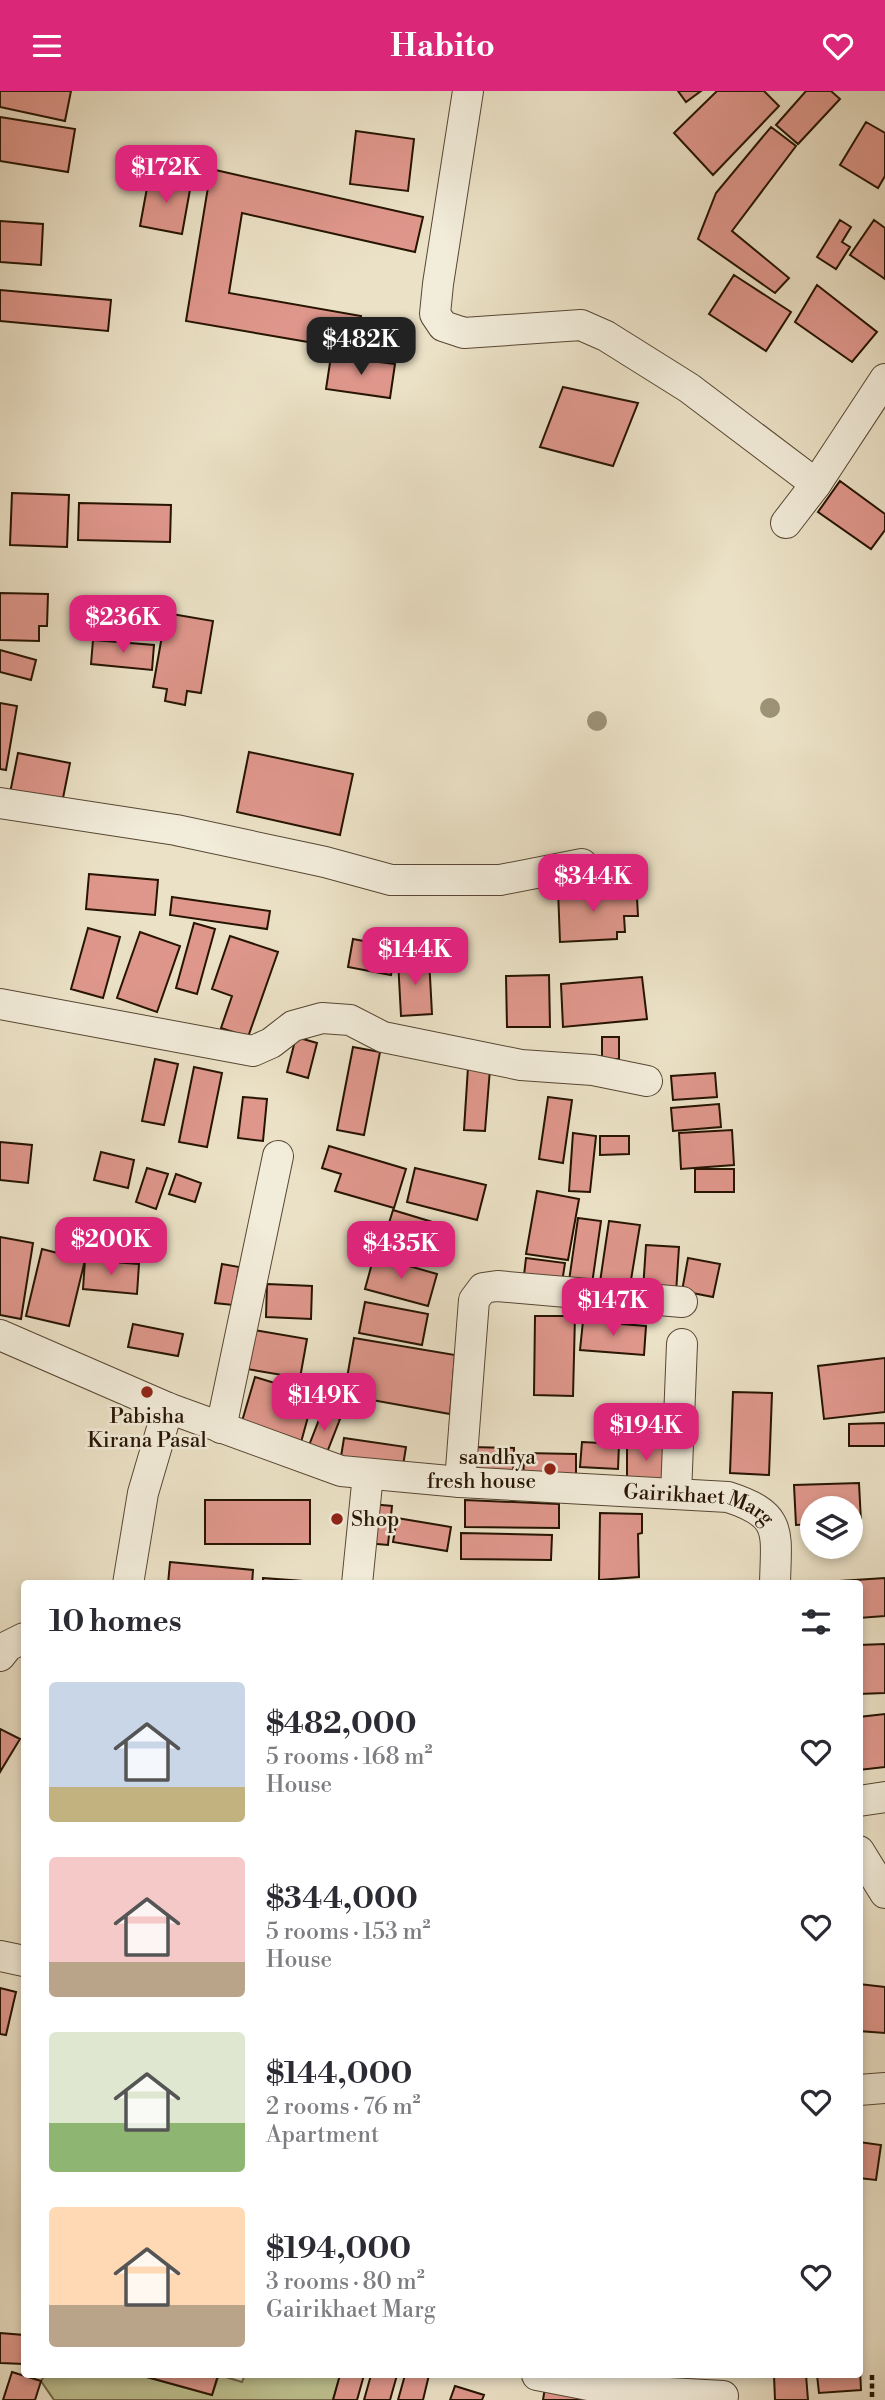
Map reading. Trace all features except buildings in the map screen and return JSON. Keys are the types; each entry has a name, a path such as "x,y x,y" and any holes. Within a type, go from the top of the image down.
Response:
{"street":[{"path":"468,91 438,285 435,314 443,326 464,333 581,325 606,336 690,388 816,484"},
{"path":"786,523 816,484 885,379"},
{"path":"0,803 176,830 325,862 391,880 500,880 582,865"},
{"path":"0,1004 253,1051 271,1043 293,1025 322,1018 349,1020 383,1037 508,1063 593,1070 647,1081"},
{"path":"221,1428 278,1156"},
{"path":"460,1482 474,1300 483,1288 497,1286 682,1302"},
{"name":"Gairikhaet Marg","path":"0,1335 168,1408 341,1471 460,1482 728,1497 757,1507 776,1529 775,1580"},
{"path":"676,1494 682,1344"},
{"path":"129,1580 144,1493 168,1408"},
{"path":"357,1580 368,1474"},
{"path":"0,1656 8,1646 21,1640"},
{"path":"863,1800 885,1797"},
{"path":"863,1857 885,1892"},
{"path":"0,1955 21,1960"},
{"path":"863,2090 885,2088"},
{"path":"552,2378 614,2390 722,2390"}],"path":[{"path":"872,2375 872,2400"}],"green space":[{"path":"43,2378 151,2378 212,2395 218,2378 242,2382 244,2378 339,2378 333,2400 54,2400 41,2381"}],"place":[{"name":"Pabisha Kirana Pasal","path":"147,1392"},
{"name":"sandhya fresh house","path":"550,1469"},
{"name":"Shop","path":"337,1519"}]}
